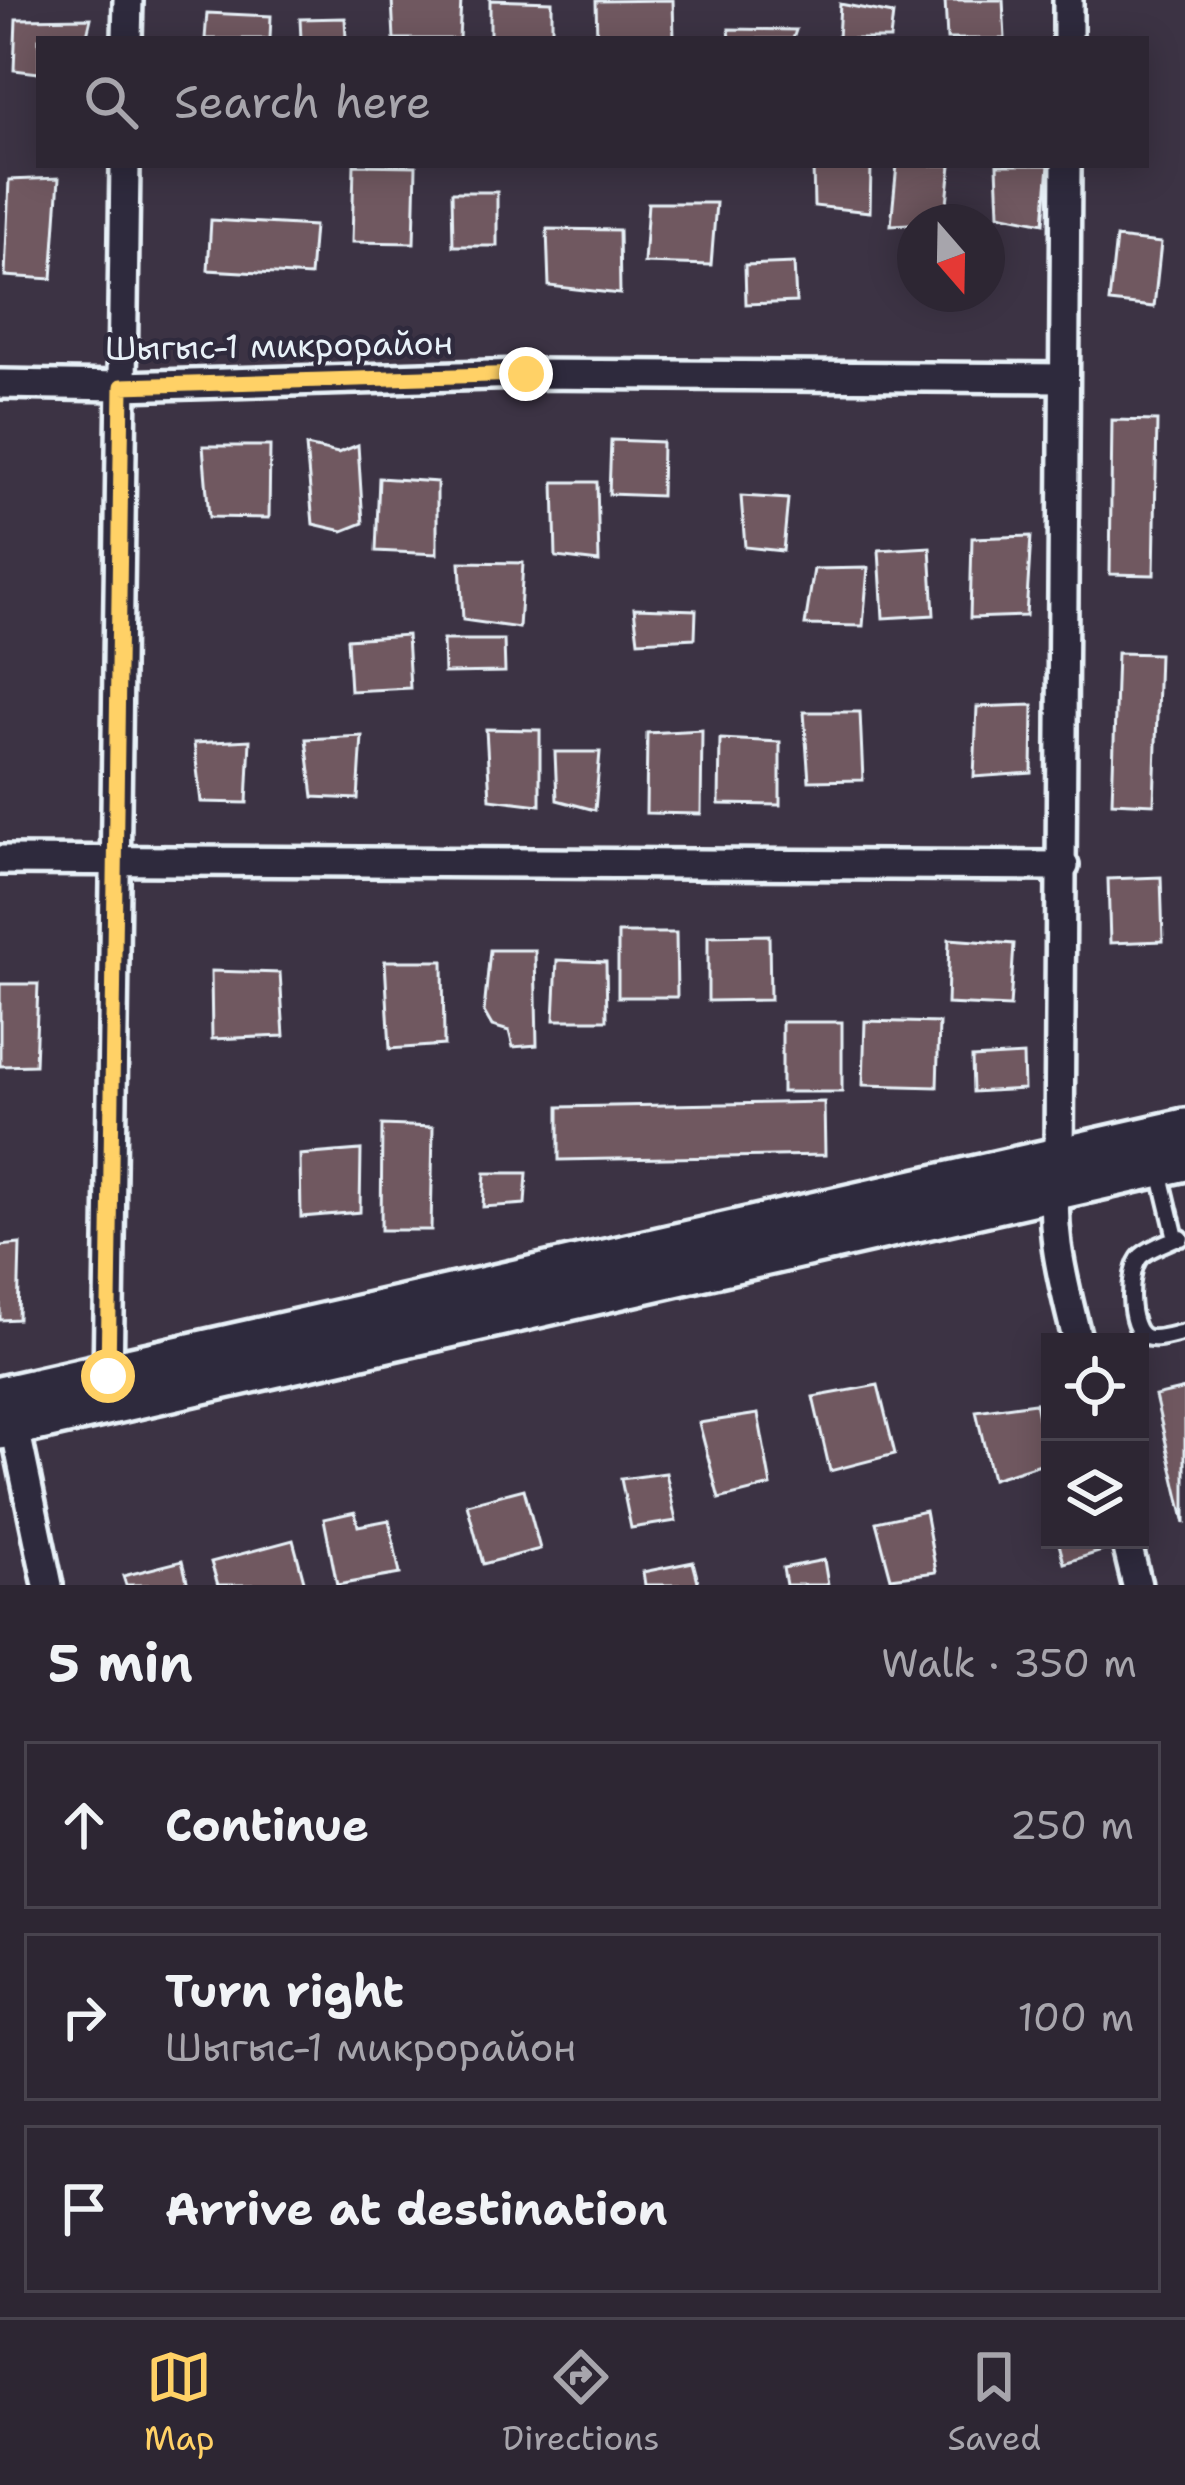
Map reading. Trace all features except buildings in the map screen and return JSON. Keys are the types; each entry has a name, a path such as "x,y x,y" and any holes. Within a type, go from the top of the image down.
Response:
{"street":[{"path":"127,36 128,0"},
{"path":"1068,0 1068,36"},
{"path":"108,1390 125,168"},
{"path":"1066,168 1064,866 1054,1243 1076,1333"},
{"name":"Шыгыс-1 микрорайон","path":"0,384 122,386 526,374 1064,378"},
{"path":"0,860 1064,866"},
{"path":"47,1585 5,1412 1056,1172 1185,1129"},
{"path":"1056,1172 1172,1163"},
{"path":"1128,1549 1137,1585"}],"lane":[{"path":"1172,1163 1181,1238 1143,1254 1130,1281 1141,1336 1152,1339 1185,1332"}],"route":[{"path":"108,1376 122,386 526,374"}]}
